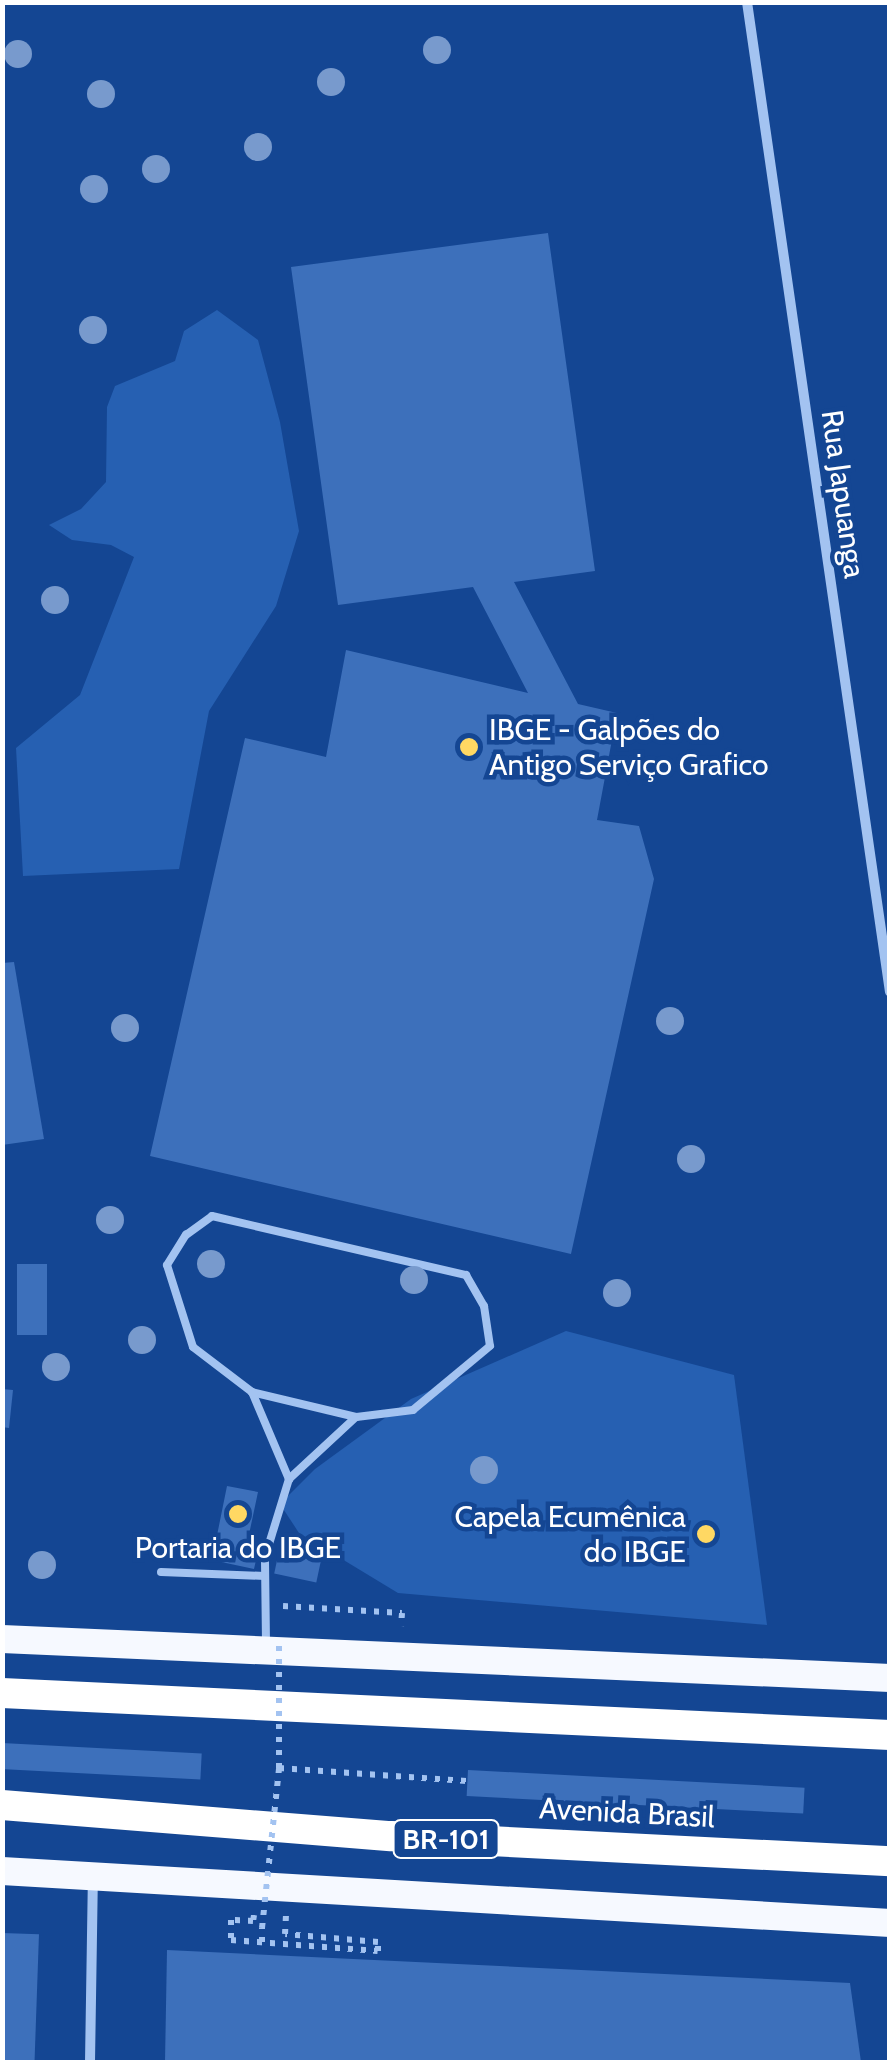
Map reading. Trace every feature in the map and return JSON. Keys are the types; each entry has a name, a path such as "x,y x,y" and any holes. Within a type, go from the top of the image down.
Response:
{"highway":[{"path":"2,1639 890,1678"},
{"path":"2,1693 890,1736"},
{"name":"Avenida Brasil","path":"2,1805 391,1836 890,1861"},
{"path":"2,1871 890,1923"}],"street":[{"name":"Rua Japuanga","path":"746,2 890,992"},
{"path":"90,2062 93,1877"}],"lane":[{"path":"212,1216 466,1275 484,1306 490,1346 413,1410 356,1417 252,1392 193,1347 167,1266 186,1235 212,1216"},
{"path":"252,1392 289,1478"},
{"path":"272,1649 266,1576 289,1478 356,1417"},
{"path":"161,1572 266,1576"}],"path":[{"path":"262,1942 279,1768 272,1649"},
{"path":"279,1768 467,1781"},
{"path":"254,1921 231,1920 231,1940 378,1951 378,1942 285,1934 288,1888"}],"shaded area":[{"path":"217,310 258,340 280,422 299,531 276,606 209,711 179,869 23,876 16,748 80,695 134,557 111,545 72,540 49,525 81,509 106,482 107,407 115,386 175,361 184,331"},
{"path":"566,1331 734,1375 767,1625 398,1593 299,1533 280,1504 315,1469 411,1399"}],"building":[{"name":"IBGE - Galpões do Antigo Serviço Grafico","path":"548,233 595,571 514,582 578,704 617,713 597,820 639,826 654,879 571,1254 150,1156 245,738 326,757 346,650 528,693 473,587 338,605 291,267"},
{"path":"14,962 44,1139 2,1145 2,963"},
{"path":"17,1264 47,1264 47,1335 17,1335"},
{"path":"2,1389 13,1390 9,1428 2,1427"},
{"name":"Portaria do IBGE","path":"227,1486 258,1492 247,1544 259,1547 254,1569 212,1560"},
{"name":"Portaria do IBGE","path":"279,1551 321,1560 316,1582 274,1573"},
{"path":"2,1743 202,1753 200,1779 2,1769"},
{"path":"468,1770 805,1788 803,1814 467,1796"},
{"path":"2,1933 39,1934 35,2062 2,2062"},
{"path":"167,1950 850,1983 861,2062 165,2062"}],"place":[{"name":"IBGE - Galpões do Antigo Serviço Grafico","path":"469,747"},
{"name":"Portaria do IBGE","path":"238,1514"},
{"name":"Capela Ecumênica do IBGE","path":"706,1534"}]}
